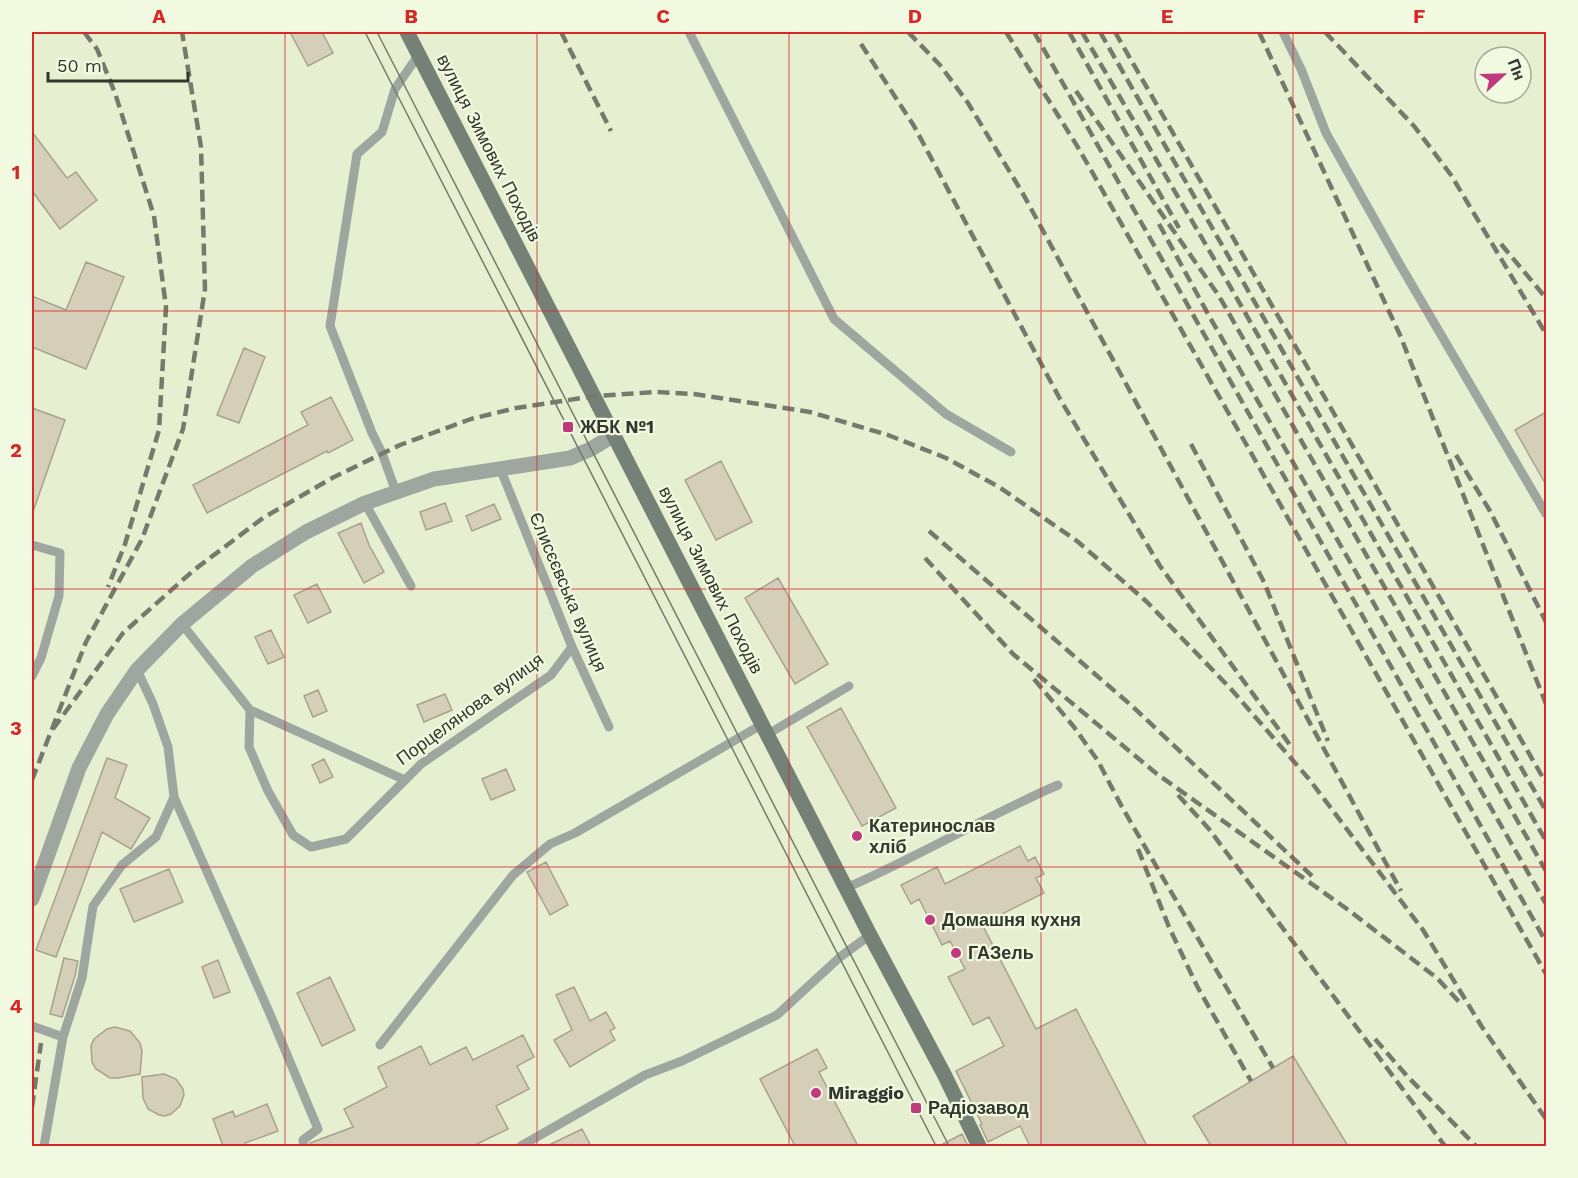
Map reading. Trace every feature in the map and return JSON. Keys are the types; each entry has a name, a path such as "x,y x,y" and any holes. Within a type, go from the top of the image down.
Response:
{"main road":[{"name":"вулиця Зимових Походів","path":"407,32 979,1146"}],"street":[{"path":"32,899 35,882 79,768 107,714 137,670 182,624 252,566 306,532 365,503 434,479 570,458 614,435"}],"lane":[{"path":"689,32 834,319 946,414 1011,452"},
{"path":"1282,32 1301,69 1326,133 1546,514"},
{"path":"396,492 330,326 357,154 382,132 395,89 419,54"},
{"name":"Єлисєєвська вулиця","path":"500,468 572,647 609,727"},
{"path":"365,503 411,586"},
{"path":"32,545 60,554 59,597 41,658 32,676"},
{"path":"182,624 250,710 249,747 268,792 293,835 311,847 346,839 405,780"},
{"name":"Порцелянова вулиця","path":"250,710 405,780 421,764 551,675 572,647"},
{"path":"137,670 153,704 168,747 174,797 318,1129 303,1140 304,1146"},
{"path":"380,1045 513,875 550,844 849,686"},
{"path":"846,888 879,874 1058,785"},
{"path":"44,1146 63,1037 82,978 93,906 122,864 156,837 174,797"},
{"path":"521,1146 645,1075 682,1061 777,1014 840,957 870,935"},
{"path":"32,1026 63,1037"}],"shaded area":[{"path":"32,32 980,32 982,34 982,32 1546,32 1546,1146 32,1146"}],"building":[{"path":"290,32 322,32 333,53 308,66"},
{"path":"32,132 67,178 76,172 97,200 60,229 32,191"},
{"path":"86,262 124,277 86,369 32,347 32,296 66,310"},
{"path":"244,348 265,357 239,423 217,415"},
{"path":"331,397 353,440 207,513 193,485 308,425 301,412"},
{"path":"32,408 65,420 34,509 32,509"},
{"path":"1546,412 1546,485 1515,430"},
{"path":"721,461 752,522 716,540 685,480"},
{"path":"445,503 452,521 426,530 420,512"},
{"path":"494,504 501,519 472,531 466,516"},
{"path":"361,523 369,545 384,572 364,583 338,533"},
{"path":"778,578 828,664 795,684 745,598"},
{"path":"317,584 331,612 308,623 294,595"},
{"path":"271,630 284,657 268,664 255,637"},
{"path":"318,690 327,711 313,717 304,696"},
{"path":"445,694 452,710 424,722 417,705"},
{"path":"841,708 896,808 862,826 807,727"},
{"path":"107,758 127,765 115,798 150,818 131,849 102,832 56,957 36,950"},
{"path":"324,759 333,777 320,783 312,765"},
{"path":"506,769 515,790 491,800 482,779"},
{"path":"1020,846 1028,861 1035,857 1044,874 1036,878 1044,893 982,924 1036,1029 1076,1009 1147,1146 1030,1146 1020,1126 988,1142 980,1125 982,1124 956,1071 1004,1046 989,1017 973,1025 948,977 965,969 950,941 942,945 919,899 911,904 901,885 937,867 945,884"},
{"path":"546,862 568,905 550,915 527,872"},
{"path":"169,869 183,902 134,922 120,889"},
{"path":"64,958 78,961 62,1017 50,1014"},
{"path":"218,960 230,992 214,998 202,967"},
{"path":"330,977 355,1030 322,1046 297,993"},
{"path":"574,987 590,1021 606,1012 615,1028 610,1031 615,1040 570,1067 554,1040 572,1030 556,995"},
{"path":"115,1027 130,1031 140,1043 142,1051 140,1074 110,1078 96,1069 92,1062 91,1046 94,1039 107,1029"},
{"path":"523,1035 534,1057 517,1066 529,1089 496,1106 508,1129 473,1146 311,1146 310,1143 353,1127 344,1109 387,1087 378,1067 421,1046 430,1065 466,1047 473,1060"},
{"path":"817,1049 827,1068 819,1072 858,1146 795,1146 760,1079"},
{"path":"1293,1056 1348,1146 1211,1146 1193,1116"},
{"path":"164,1074 176,1079 184,1095 180,1106 165,1116 148,1109 143,1098 142,1077"},
{"path":"267,1104 278,1131 245,1143 246,1146 223,1146 213,1119 233,1111 235,1117"},
{"path":"582,1129 591,1146 547,1146"},
{"path":"962,1134 968,1146 939,1146"}],"tram line":[{"path":"365,32 936,1146"},
{"path":"377,32 949,1146"}],"railway":[{"path":"84,32 97,49 115,93 154,216 166,307 159,430 125,544 108,587"},
{"path":"32,780 86,642 142,539 183,429 205,289 201,147 182,32"},
{"path":"561,32 611,131"},
{"path":"908,32 940,65 968,103 1022,192 1401,891"},
{"path":"1006,32 1079,149 1546,974"},
{"path":"1034,32 1546,942"},
{"path":"1069,32 1179,228"},
{"path":"1082,32 1231,288 1546,841"},
{"path":"1100,32 1546,811"},
{"path":"1115,32 1546,783"},
{"path":"1259,32 1400,335 1546,704"},
{"path":"1325,32 1414,126 1451,175 1546,334"},
{"path":"861,44 914,126 1060,399 1160,566 1293,749"},
{"path":"1076,91 1219,296 1546,871"},
{"path":"1159,224 1208,314 1546,904"},
{"path":"1501,244 1546,298"},
{"path":"53,729 123,633 194,570 263,518 334,477 400,445 471,419 516,408 595,396 657,392 694,394 810,412 888,435 946,458 999,487 1077,541 1147,602 1231,689 1309,779 1423,930 1482,1027 1546,1119"},
{"path":"1191,444 1264,582 1328,741"},
{"path":"1456,455 1490,511 1546,622"},
{"path":"929,531 1132,706 1312,876"},
{"path":"925,558 1013,654 1157,774 1347,909 1437,978 1462,1005"},
{"path":"1034,679 1074,727 1098,761 1122,807 1273,1068"},
{"path":"1178,795 1209,829 1445,1146"},
{"path":"1138,849 1169,927 1197,986 1251,1081"},
{"path":"1375,1039 1407,1076 1476,1146"},
{"path":"32,1107 41,1043"}],"place":[{"name":"ЖБК №1","path":"568,427"},
{"name":"Катеринослав хліб","path":"857,836"},
{"name":"Домашня кухня","path":"930,920"},
{"name":"ГАЗель","path":"956,953"},
{"name":"Miraggio","path":"816,1093"},
{"name":"Радіозавод","path":"916,1108"}]}
